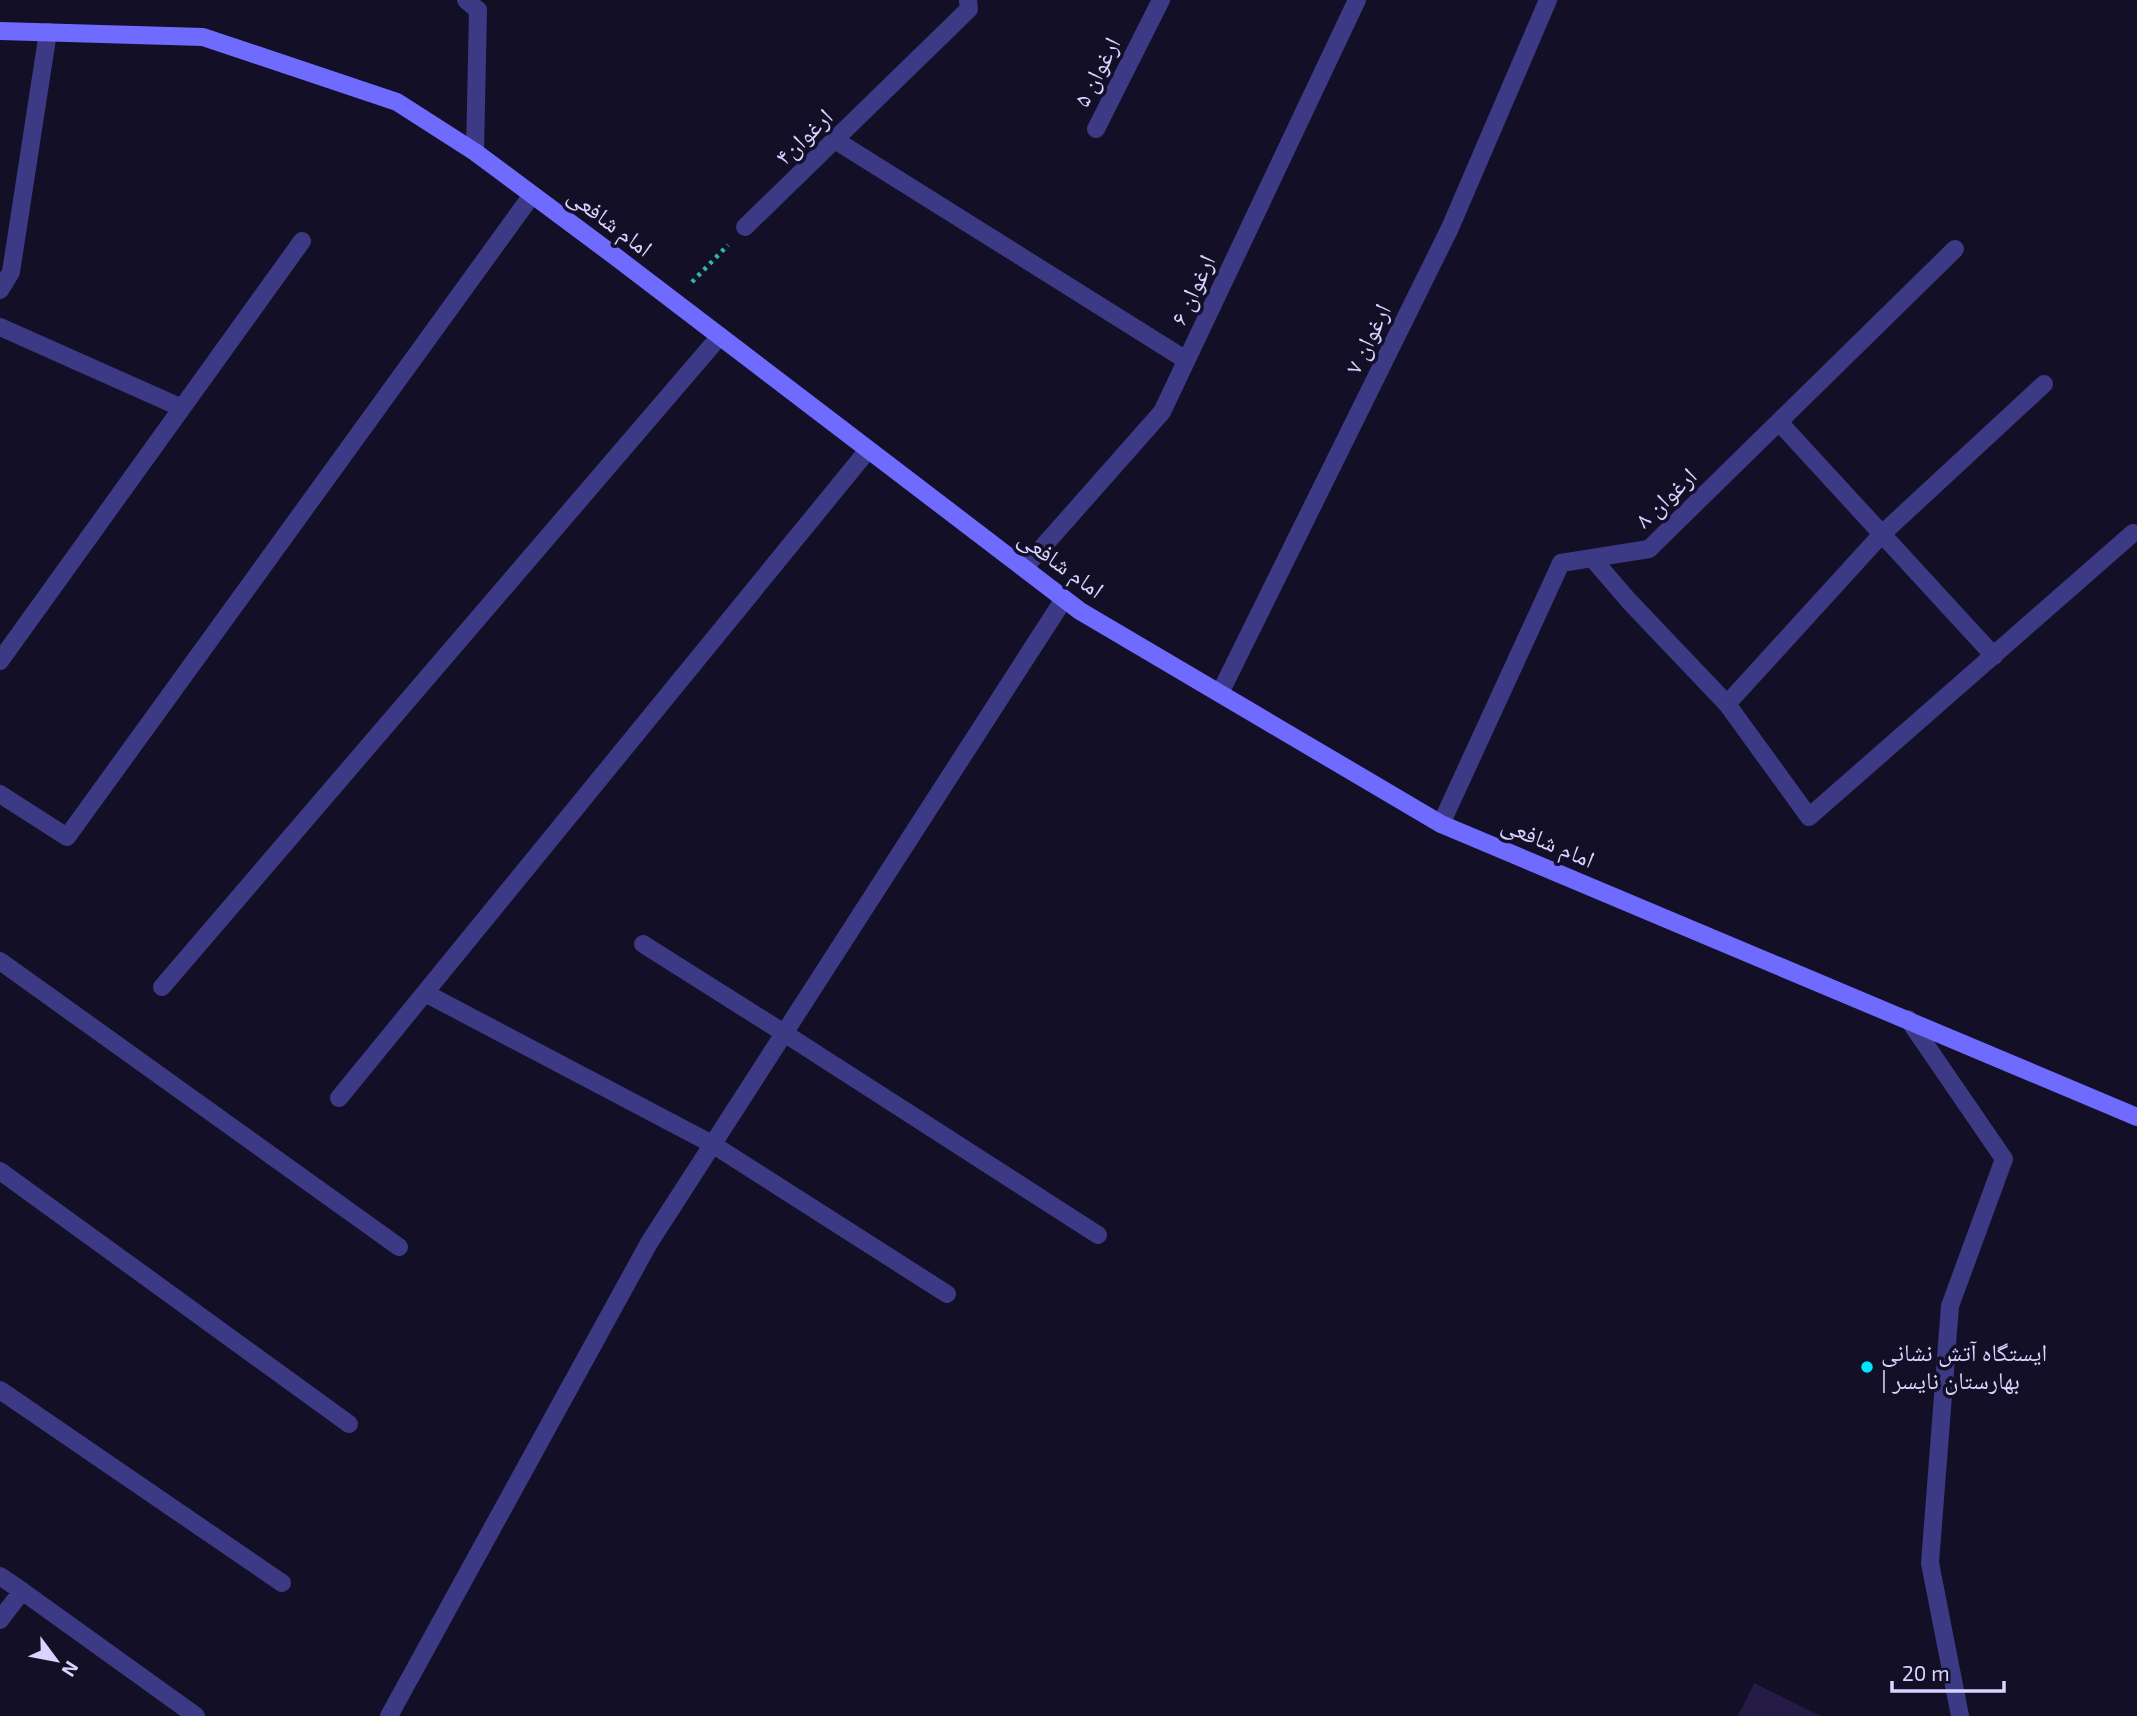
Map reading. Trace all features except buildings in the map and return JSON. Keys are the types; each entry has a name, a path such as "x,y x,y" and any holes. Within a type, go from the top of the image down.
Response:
{"main road":[{"name":"امام شافعی","path":"0,31 203,37 397,102 474,152 674,301 1080,611 1441,824 2137,1117"}],"street":[{"path":"466,0 478,10 474,152"},
{"name":"ارغوان ۵","path":"1096,129 1161,0"},
{"name":"ارغوان ۶","path":"1024,568 1162,412 1357,0"},
{"name":"ارغوان ۷","path":"1220,693 1450,228 1548,0"},
{"name":"ارغوان۴","path":"746,227 835,141 968,4"},
{"path":"0,290 48,32"},
{"path":"835,141 1186,360"},
{"path":"0,794 67,837 531,195"},
{"path":"0,661 302,241"},
{"name":"ارغوان ۸","path":"1441,824 1561,563 1649,549 1955,248"},
{"path":"0,327 182,408"},
{"path":"162,987 720,336"},
{"path":"1727,704 1882,534 2044,384"},
{"path":"1779,422 1994,656"},
{"path":"339,1098 868,450"},
{"path":"1592,558 1727,704 1809,817 2133,533"},
{"path":"389,1716 649,1243 1064,599"},
{"path":"643,944 1098,1235"},
{"path":"0,961 399,1247"},
{"path":"425,993 712,1144 947,1294"},
{"path":"1908,1019 2004,1159 1950,1306 1930,1563 1960,1716"},
{"path":"0,1171 349,1424"},
{"path":"0,1390 282,1583"},
{"path":"0,1576 196,1716"},
{"path":"0,1620 22,1591"}],"path":[{"path":"674,301 746,227"}],"place":[{"name":"ایستگاه آتش نشانی | بهارستان نایسر","path":"1867,1367"}]}
